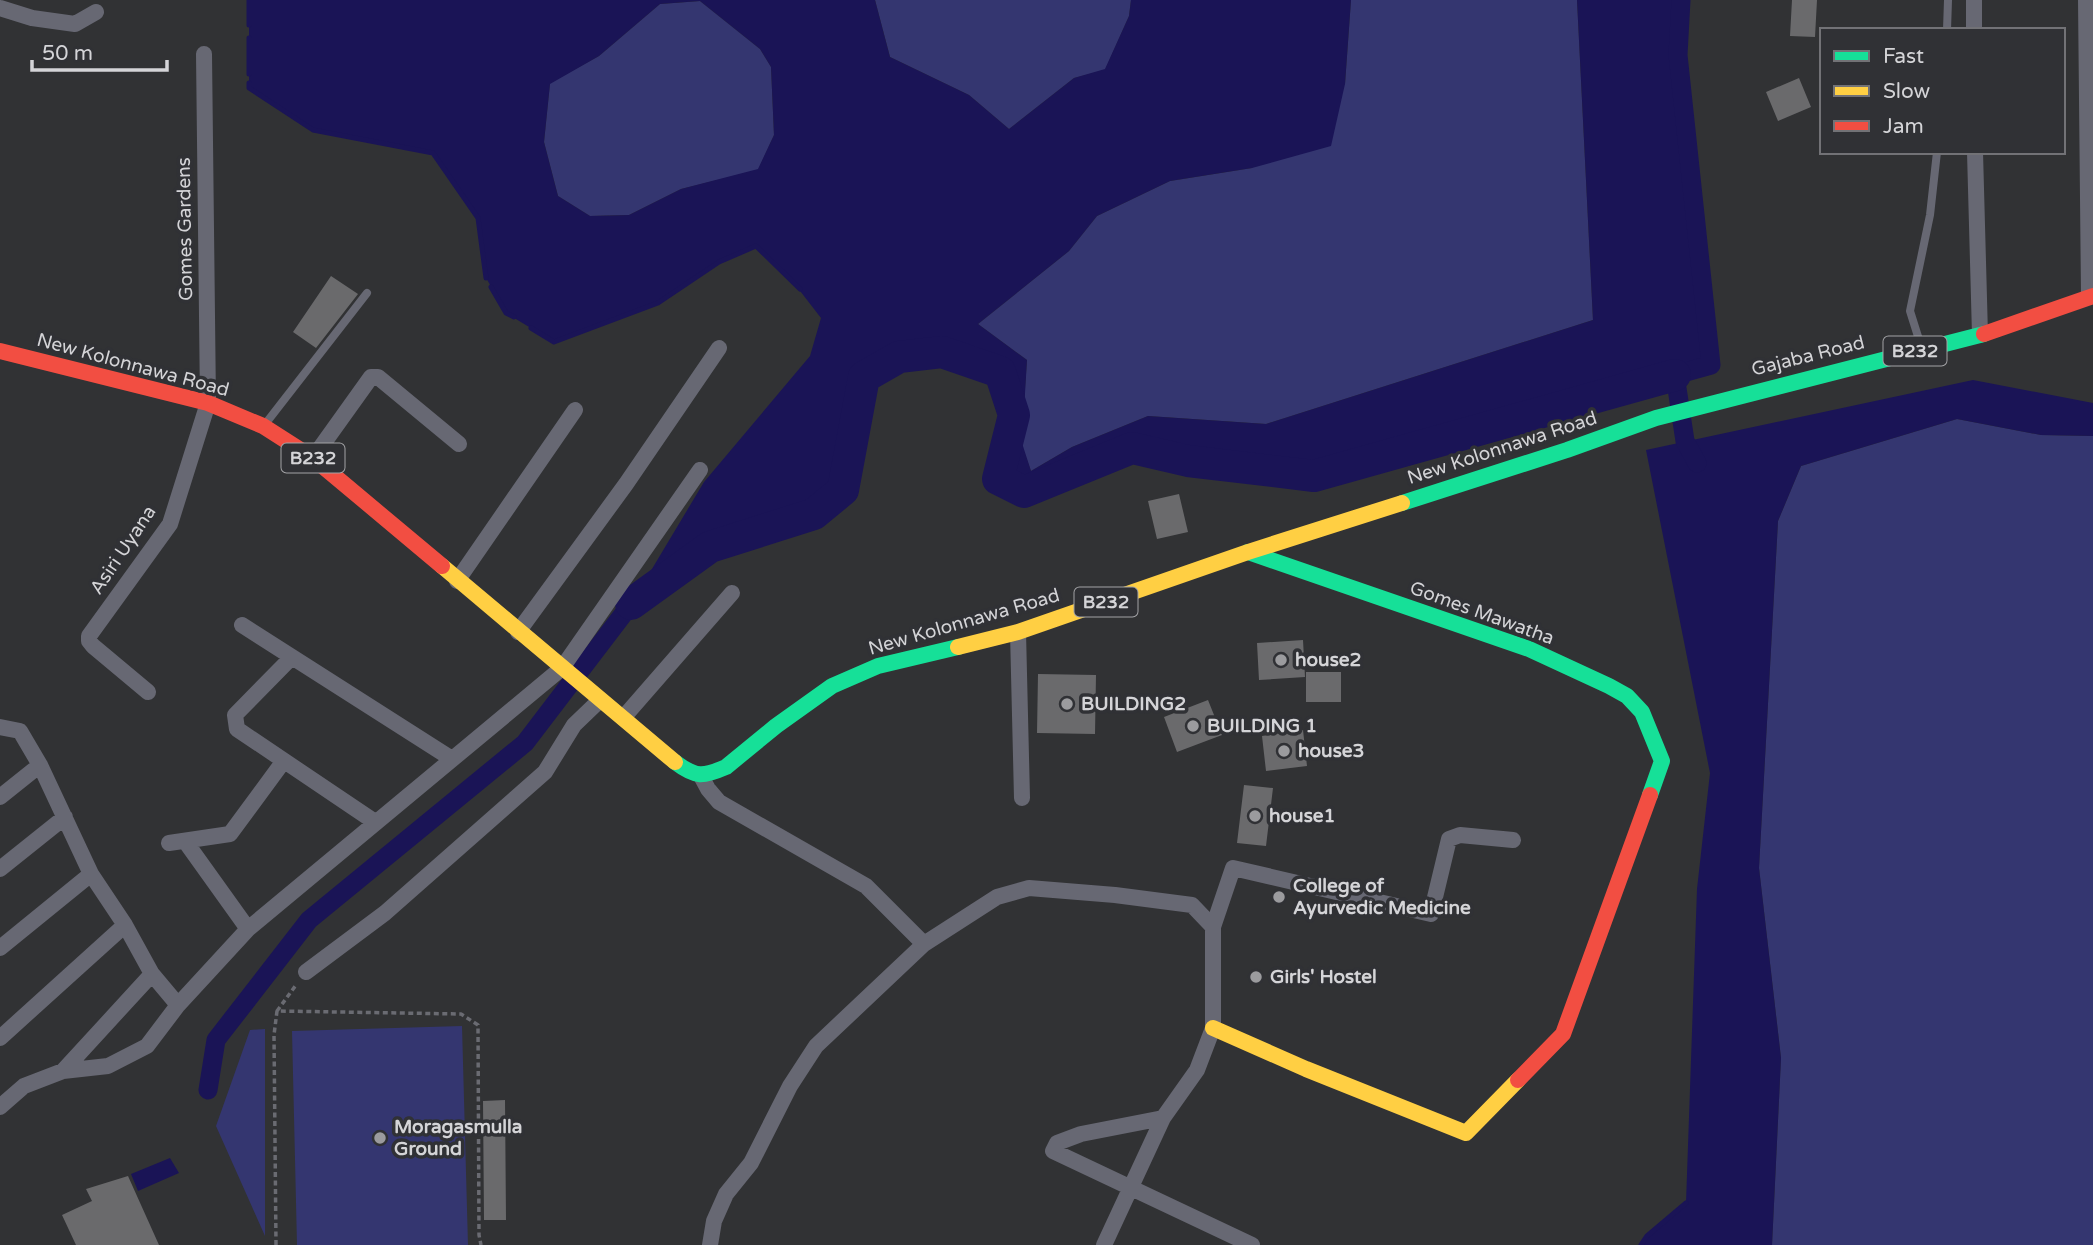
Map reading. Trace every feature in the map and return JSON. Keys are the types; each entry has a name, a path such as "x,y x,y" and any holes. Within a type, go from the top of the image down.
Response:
{"main road":[{"name":"Gajaba Road","path":"1734,397 1980,335 2091,296"},
{"name":"New Kolonnawa Road","path":"0,351 208,402 263,426 313,458 674,761 687,771 701,776 726,766 832,686 878,666 1018,632 1248,552 1567,450 1656,418 1734,397"},
{"name":"Gomes Mawatha","path":"1213,1028 1306,1069 1466,1133 1563,1034 1662,761 1642,712 1627,696 1609,686 1529,649 1248,552"}],"street":[{"path":"1974,0 1974,28"},
{"path":"2085,0 2091,296"},
{"path":"0,8 32,18 75,24 96,12"},
{"name":"Gomes Gardens","path":"204,54 208,402"},
{"path":"1975,154 1980,335"},
{"path":"518,632 626,485 719,348"},
{"path":"313,458 371,377 378,377 459,443"},
{"name":"Asiri Uyana","path":"148,692 93,646 89,636 170,524 208,402"},
{"path":"457,581 575,410"},
{"path":"0,1107 24,1086 63,1071 108,1066 147,1046 178,1005 248,929 452,759 565,670 700,470"},
{"path":"623,718 732,593"},
{"path":"242,625 452,759"},
{"path":"1018,632 1022,798"},
{"path":"292,657 235,715 237,729 375,822"},
{"path":"306,972 385,913 545,772 574,725 598,698"},
{"path":"0,727 20,731 40,765 91,874 152,974 178,1005"},
{"path":"248,929 177,842 230,834 283,762"},
{"path":"0,797 40,765"},
{"path":"701,776 719,802 866,886 924,944"},
{"path":"0,869 65,817"},
{"path":"1104,1245 1163,1118 1197,1070 1213,1028 1213,927 1233,868 1431,914 1449,839 1460,835 1513,840"},
{"path":"0,948 91,874"},
{"path":"710,1245 714,1222 726,1194 751,1163 790,1086 816,1046 924,944 997,897 1029,888 1192,905 1213,927"},
{"path":"0,1038 125,926"},
{"path":"63,1071 152,974"},
{"path":"1163,1118 1081,1134 1056,1143 1053,1151 1252,1245"}],"lane":[{"path":"1947,28 1948,0"},
{"path":"1922,349 1910,311 1930,215 1937,154"},
{"path":"263,426 367,293"}],"path":[{"path":"276,1245 274,1034 277,1011 306,972"},
{"path":"277,1011 461,1014 478,1025 481,1245"},
{"path":"265,1035 274,1034"}],"shaded area":[{"path":"249,0 875,0 890,57 969,95 1009,129 1074,78 1105,69 1129,16 1131,0 1351,0 1345,84 1331,146 1252,168 1170,181 1097,216 1069,251 978,324 1027,360 1022,443 1031,471 1072,447 1148,416 1266,424 1593,320 1577,0 1681,0 1678,55 1711,365 1314,476 1188,461 1132,448 1024,492 998,479 1014,415 1000,373 942,352 899,357 864,377 843,490 814,514 710,547 631,604 704,482 810,356 821,318 797,287 756,246 719,262 658,303 554,342 506,313 485,276 478,218 433,153 313,130 249,88","holes":["700,1 760,49 771,67 774,135 758,169 681,189 629,215 590,216 558,196 544,142 550,84 599,56 660,4"]},
{"path":"875,0 1131,0 1129,16 1105,70 1074,78 1009,129 969,95 890,57"},
{"path":"1351,0 1577,0 1593,320 1266,424 1148,416 1072,447 1031,471 1021,443 1027,360 978,324 1069,251 1097,216 1170,181 1252,168 1345,84"},
{"path":"700,1 760,49 771,67 774,135 758,170 681,189 629,215 590,216 558,196 544,142 550,83 599,56 660,4"},
{"path":"1973,380 2093,403 2093,436 2041,435 1957,419 1801,466 1778,521 1759,868 1781,1058 1772,1245 1641,1245 1647,1236 1686,1203 1697,889 1710,773 1646,450"},
{"path":"1957,419 2041,435 2093,436 2093,1245 1772,1245 1781,1058 1759,868 1778,521 1801,466"},
{"name":"Moragasmulla Ground","path":"462,1026 468,1245 297,1245 292,1031"},
{"path":"265,1029 265,1236 216,1126 250,1030"},
{"path":"170,1158 179,1173 138,1191 131,1174"}],"building":[{"path":"1792,0 1817,0 1815,37 1790,36"},
{"path":"1799,78 1811,107 1778,121 1766,92"},
{"path":"331,276 358,294 316,348 293,332"},
{"path":"1179,494 1188,532 1157,539 1148,501"},
{"name":"house2","path":"1303,640 1305,677 1259,680 1257,643"},
{"path":"1306,672 1341,672 1341,702 1306,702"},
{"name":"BUILDING2","path":"1038,674 1096,675 1095,734 1037,733"},
{"name":"BUILDING 1","path":"1208,700 1222,735 1177,752 1164,717"},
{"name":"house3","path":"1303,730 1307,766 1266,771 1262,736"},
{"name":"house1","path":"1244,785 1273,788 1266,846 1237,843"},
{"path":"505,1100 506,1220 484,1220 483,1101"},
{"path":"128,1176 159,1245 76,1245 62,1215 92,1201 86,1189"}],"waterway":[{"path":"249,0 249,25"},
{"path":"1681,0 1678,55 1711,365 1675,375 1685,441 1697,463"},
{"path":"249,38 249,74"},
{"path":"249,83 249,88 313,130 433,153 478,218 486,278"},
{"path":"531,328 554,342 658,303 719,262 756,246 800,289"},
{"path":"491,287 506,313 514,317"},
{"path":"631,604 710,547 814,514 843,490 864,377 899,357 942,352 1000,372 1014,415 998,479 1024,492 1132,448 1188,461 1314,476 1675,375"},
{"path":"208,1090 216,1040 309,920 525,743 631,604"},
{"path":"1641,1245 1647,1236 1686,1203"}],"traffic: fast":[{"path":"1402,503 1567,450 1656,418 1984,334"},
{"path":"1248,552 1529,649 1627,696 1642,712 1662,761 1650,795"},
{"path":"675,762 700,774 726,767 776,726 832,686 878,666 958,647"}],"traffic: slow":[{"path":"958,647 1018,632 1248,552 1402,503"},
{"path":"442,566 675,762"},
{"path":"1213,1028 1306,1069 1466,1133 1518,1080"}],"traffic: jam":[{"path":"1984,334 2093,296"},
{"path":"0,351 208,403 263,426 313,458 442,566"},
{"path":"1518,1080 1563,1034 1650,795"}],"place":[{"name":"house2","path":"1281,660"},
{"name":"BUILDING2","path":"1067,704"},
{"name":"BUILDING 1","path":"1193,726"},
{"name":"house3","path":"1284,751"},
{"name":"house1","path":"1255,816"},
{"name":"College of Ayurvedic Medicine","path":"1279,897"},
{"name":"Girls' Hostel","path":"1256,977"},
{"name":"Moragasmulla Ground","path":"380,1138"}]}
